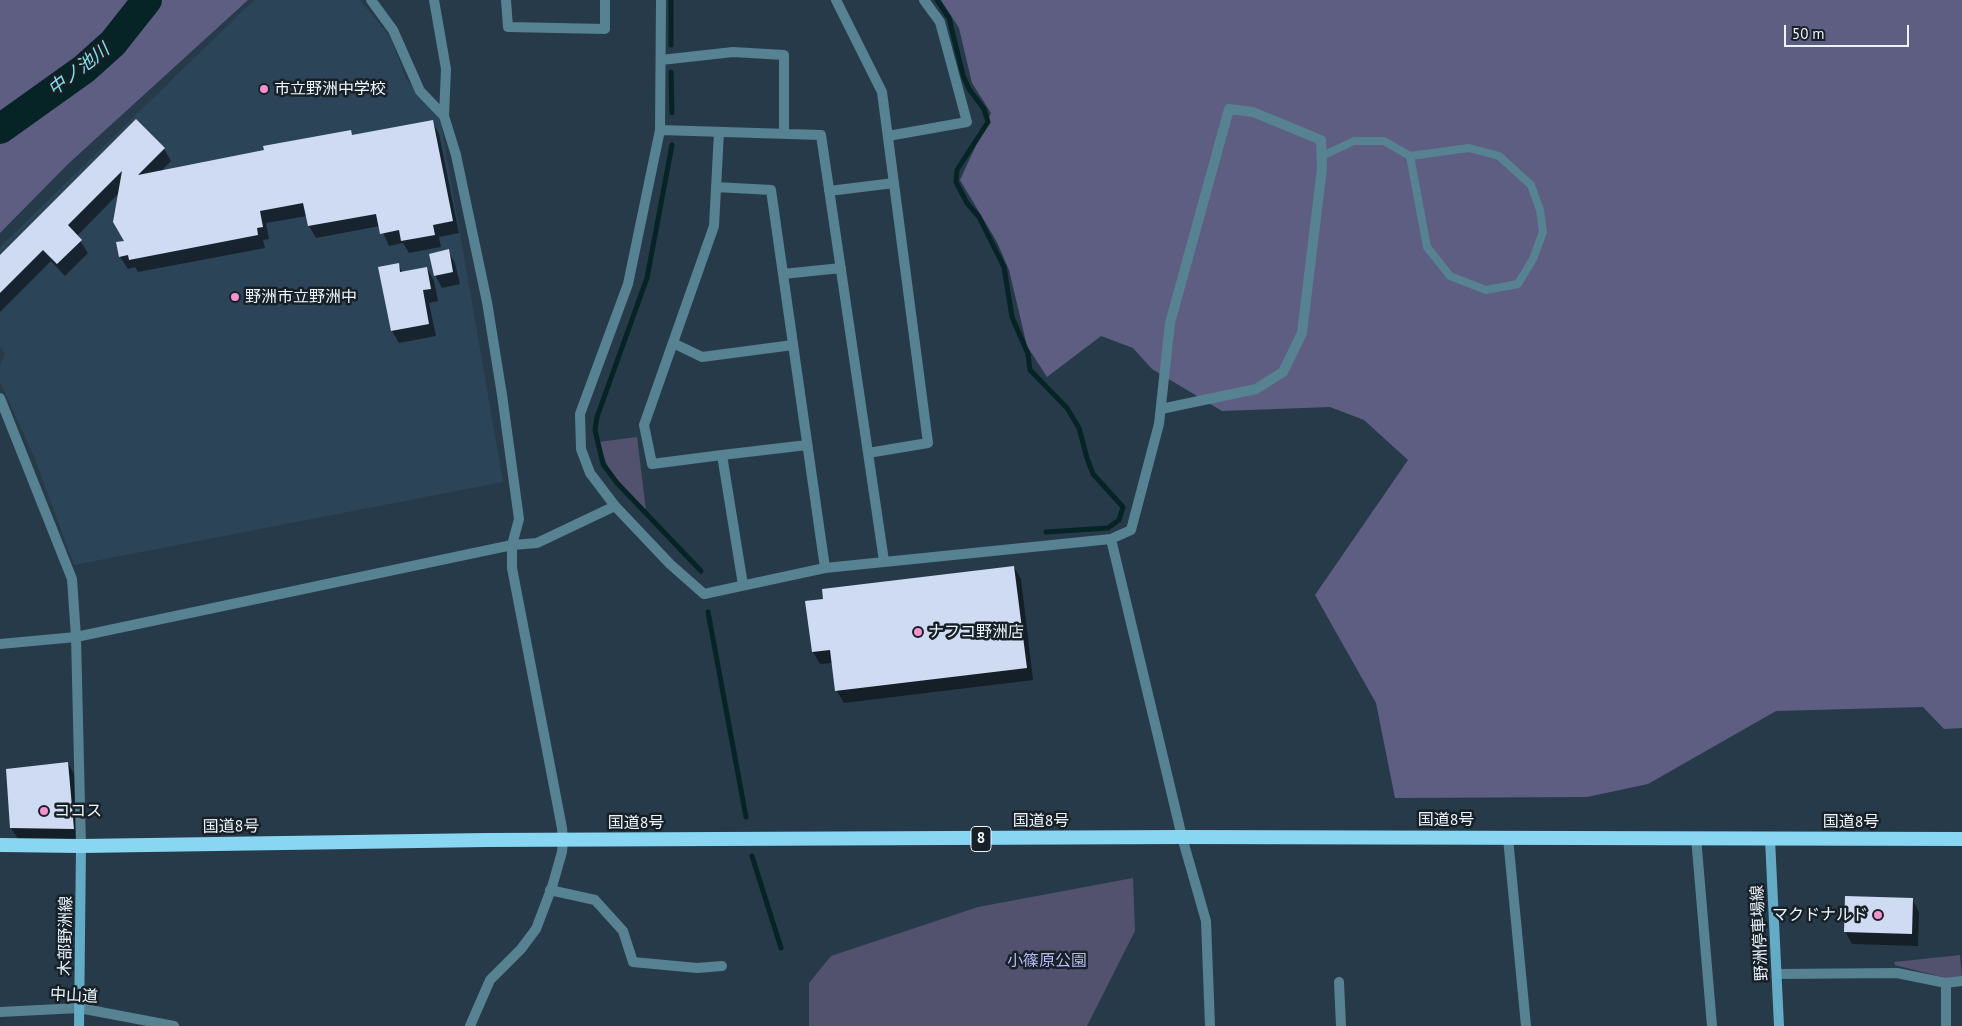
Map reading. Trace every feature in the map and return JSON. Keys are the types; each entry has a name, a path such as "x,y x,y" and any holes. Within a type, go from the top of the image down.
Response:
{"highway":[{"name":"国道8号","path":"0,845 1182,838 1696,837 1962,839"}],"main road":[{"name":"野洲停車場線","path":"1770,839 1779,1026"},
{"name":"木部野洲線","path":"79,1026 81,846"}],"street":[{"path":"371,0 393,30 420,91 444,116"},
{"path":"434,0 446,69 444,116 456,155 487,302 520,519 512,545 512,568 563,841 562,852 536,929 521,949 490,980 470,1026"},
{"path":"506,0 508,27 606,29 605,0"},
{"path":"661,0 660,130 628,284 580,414 581,449 590,473 615,506 670,564 704,594 825,568 1111,539 1132,530 1161,409 1170,323 1229,109 1254,112 1322,140 1322,156 1302,333 1283,372 1256,389 1161,409"},
{"path":"836,0 882,92 928,443 868,454"},
{"path":"888,136 967,122 940,22 924,0"},
{"path":"661,60 733,52 784,55 784,134"},
{"path":"660,130 821,134 884,561"},
{"path":"719,132 714,226 644,426 652,464 807,445"},
{"path":"829,191 894,183"},
{"path":"716,187 772,190 825,568"},
{"path":"783,274 841,268"},
{"path":"673,343 702,357 793,345"},
{"path":"0,398 72,579 76,637 81,846"},
{"path":"722,455 743,586"},
{"path":"0,644 76,637 512,545 537,543 615,506"},
{"path":"1111,539 1182,838 1206,920 1210,1026"},
{"path":"1696,837 1712,1026"},
{"path":"1508,838 1526,1026"},
{"path":"550,890 595,900 623,932 633,962 697,968 722,966"},
{"path":"1777,974 1897,973 1946,983 1962,981"},
{"path":"1339,982 1341,1026"},
{"path":"1946,983 1946,1026"},
{"name":"中山道","path":"0,1012 79,1008 174,1026"}],"lane":[{"path":"1322,156 1354,141 1384,141 1410,156 1469,148 1499,156 1531,185 1540,210 1543,232 1533,260 1518,284 1486,290 1450,276 1427,247 1410,156"}],"shaded area":[{"path":"0,0 248,0 68,164 0,233"},
{"name":"野洲市立野洲中","path":"254,0 360,0 391,38 406,79 440,118 503,482 74,565 35,459 0,382 0,366 5,353 0,347 0,247"},
{"path":"941,0 1962,0 1962,728 1944,729 1923,707 1776,711 1648,784 1587,797 1395,798 1376,703 1315,595 1408,460 1364,420 1330,407 1222,411 1152,369 1133,348 1101,336 1047,377 1027,346 1009,270 997,242 960,180 991,113 972,83 959,28"}],"green space":[{"path":"637,437 646,510 610,472 598,442"},
{"name":"小篠原公園","path":"1133,878 1135,931 1087,1026 809,1026 809,983 831,956 978,907"},
{"path":"1960,955 1962,978 1950,979 1895,965 1894,962"}],"building":[{"path":"136,119 165,148 138,175 264,150 263,146 351,130 352,135 433,120 453,221 433,225 435,235 401,241 399,230 380,234 376,214 308,226 303,203 260,211 263,227 257,228 258,235 129,260 128,255 119,257 116,242 124,241 113,222 122,171 68,225 82,240 57,264 43,250 0,293 0,255"},
{"path":"449,249 453,272 434,276 429,254"},
{"path":"399,263 400,272 427,267 431,289 423,290 429,324 391,331 378,267"},
{"path":"1014,566 1027,668 835,691 830,650 812,652 805,601 823,599 822,589"},
{"path":"68,762 74,829 10,828 6,769"},
{"name":"マクドナルド","path":"1845,896 1913,898 1912,934 1844,932"}],"waterway":[{"name":"中ノ池川","path":"0,129 84,69 113,43 147,0"},
{"path":"671,0 671,45"},
{"path":"937,0 949,18 963,75 969,89 984,109 988,122 957,170 956,182 967,203 979,217 1004,267 1012,317 1028,354 1030,370 1067,408 1079,428 1093,474 1123,507 1119,520 1108,528 1046,532"},
{"path":"671,72 672,113"},
{"path":"672,145 647,278 597,417 595,430 603,464 617,483 701,571"},
{"path":"708,612 746,817"},
{"path":"752,856 781,948"}],"place":[{"name":"市立野洲中学校","path":"264,89"},
{"name":"野洲市立野洲中","path":"235,297"},
{"name":"ナフコ野洲店","path":"918,632"},
{"name":"ココス","path":"44,811"},
{"name":"マクドナルド","path":"1878,915"}]}
